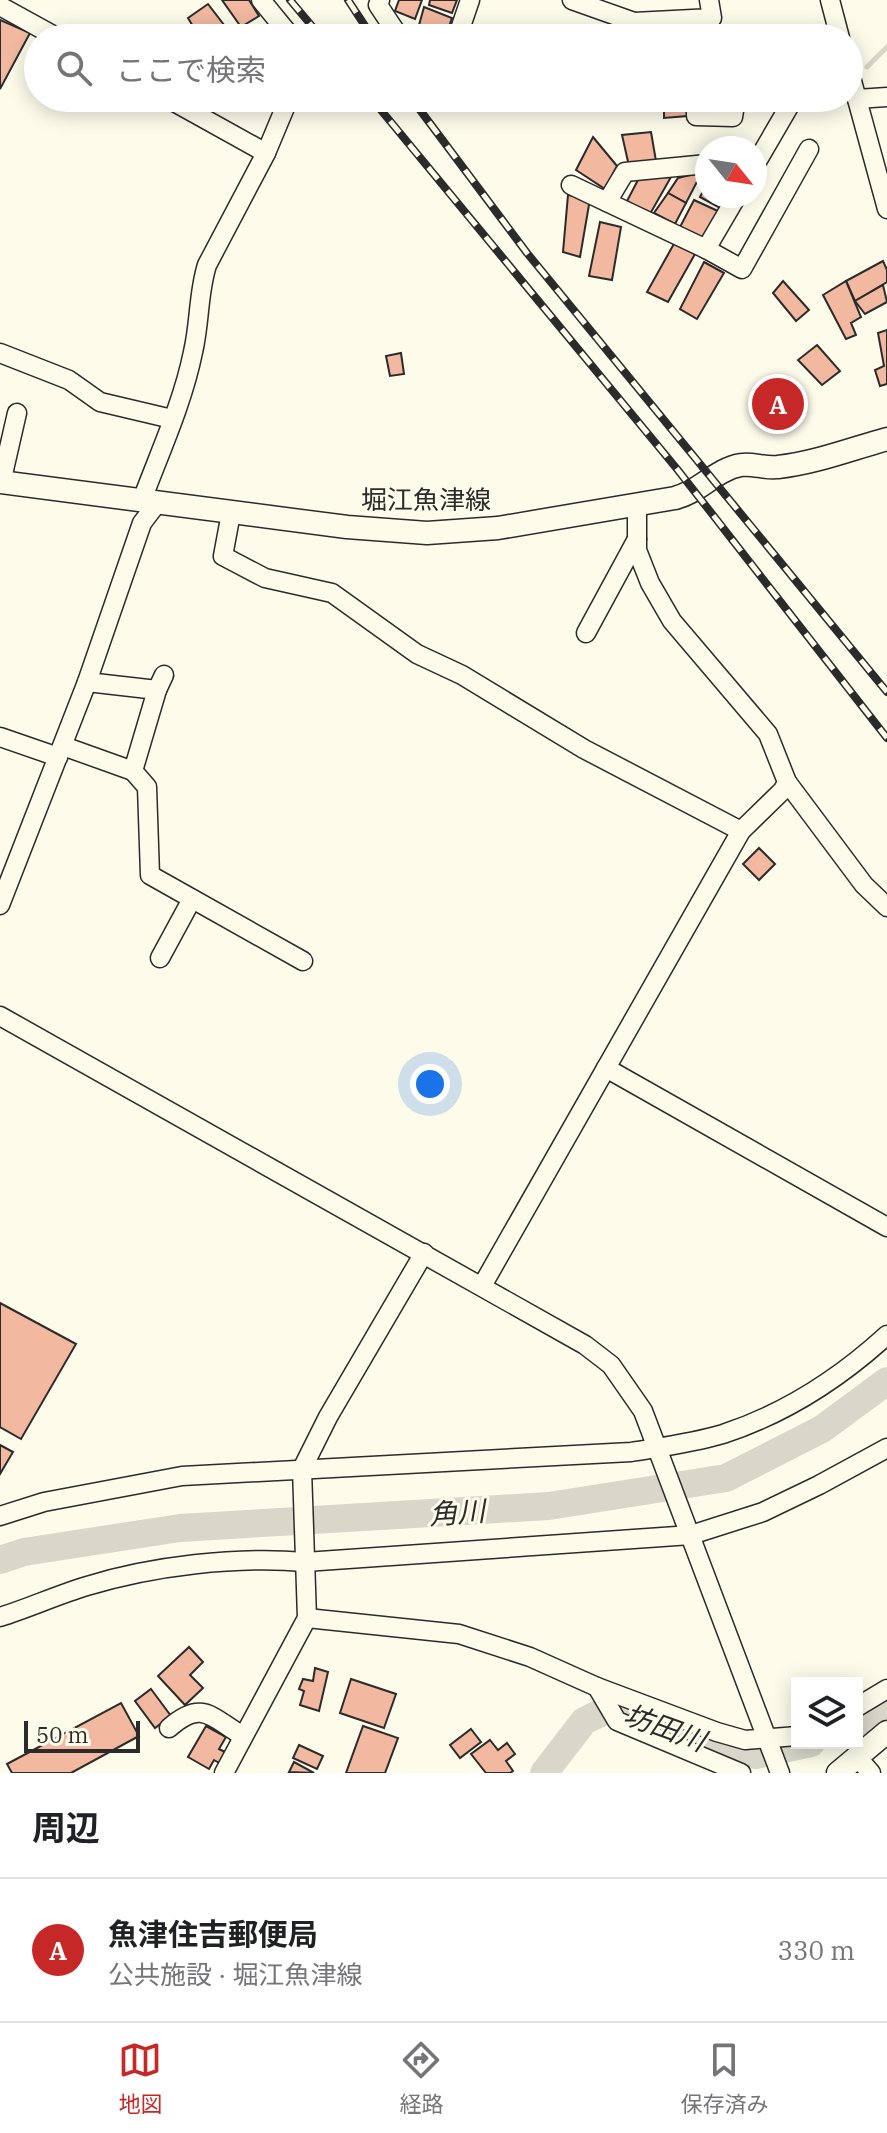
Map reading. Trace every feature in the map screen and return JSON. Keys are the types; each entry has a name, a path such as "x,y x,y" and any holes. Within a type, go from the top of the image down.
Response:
{"main road":[{"name":"堀江魚津線","path":"0,482 347,527 460,533 691,494 722,471 743,464 774,468 799,464 887,439"},
{"path":"838,1773 864,1765 887,1732"}],"street":[{"path":"261,0 281,24"},
{"path":"380,0 378,5 391,24"},
{"path":"462,24 470,0"},
{"path":"572,0 619,24"},
{"path":"672,24 712,18 709,0"},
{"path":"830,0 836,24"},
{"path":"0,6 33,24"},
{"path":"863,88 887,97"},
{"path":"192,112 266,153"},
{"path":"0,905 87,682 150,501 193,352 201,282 207,265 266,153 283,112"},
{"path":"696,112 696,116 733,117 734,112"},
{"path":"767,143 786,112"},
{"path":"860,112 887,209"},
{"path":"571,185 742,269 809,149"},
{"path":"607,202 625,172 695,165"},
{"path":"706,249 730,208"},
{"path":"0,353 69,380 100,402 172,419"},
{"path":"0,482 17,413"},
{"path":"637,504 637,550 650,583 672,621 768,734 787,782 864,885 887,907"},
{"path":"231,513 223,556 265,578 332,593 417,654 462,675 584,749 741,831"},
{"path":"586,633 637,539"},
{"path":"87,682 160,682 133,771"},
{"path":"0,737 133,771 147,787 150,875 303,961"},
{"path":"482,1286 741,831 783,790 787,782"},
{"path":"160,958 192,899"},
{"path":"0,1016 482,1286 585,1345 611,1365 643,1411 779,1771"},
{"path":"606,1068 887,1227"},
{"path":"224,1773 307,1618 301,1474 328,1417 424,1253"},
{"path":"0,1516 44,1502 182,1476 301,1474 658,1450 722,1434 775,1412 857,1362 887,1335"},
{"path":"0,1617 87,1586 189,1566 690,1533 763,1512 887,1448"},
{"path":"307,1618 459,1634 530,1657 597,1687 717,1732 745,1740 769,1742 791,1737"},
{"path":"597,1687 617,1721 741,1773"},
{"path":"863,1703 887,1689"},
{"path":"169,1728 186,1714 202,1712 243,1736"}],"building":[{"path":"222,0 249,0 259,16 246,24 239,24"},
{"path":"399,0 422,0 415,19 395,11"},
{"path":"430,0 457,0 452,13 429,5"},
{"path":"208,4 223,24 192,24 188,18"},
{"path":"424,7 452,18 450,24 419,24"},
{"path":"0,20 24,30 24,44 0,89"},
{"path":"664,112 687,112 687,116 664,118"},
{"path":"651,132 656,161 629,166 622,135"},
{"path":"593,137 617,166 605,189 576,170"},
{"path":"695,174 695,186 686,203 668,193 678,178"},
{"path":"671,177 650,214 627,201 639,178"},
{"path":"668,193 686,203 675,224 654,213"},
{"path":"568,195 590,199 580,257 563,252"},
{"path":"694,200 695,208 711,208 720,212 705,240 680,227"},
{"path":"600,222 621,227 612,280 589,276"},
{"path":"675,242 695,254 668,302 647,292"},
{"path":"883,261 887,282 855,301 846,281"},
{"path":"704,262 724,273 697,319 680,309"},
{"path":"783,281 809,310 796,321 773,293"},
{"path":"846,281 861,317 851,323 856,335 846,339 823,295"},
{"path":"883,285 887,302 865,314 855,301"},
{"path":"887,330 887,384 880,386 875,370 884,366 878,333"},
{"path":"817,345 840,371 822,385 798,360"},
{"path":"401,353 404,374 390,376 386,356"},
{"path":"759,848 775,864 759,880 743,864"},
{"path":"0,1303 76,1344 21,1439 0,1427"},
{"path":"0,1445 13,1452 0,1474"},
{"path":"189,1647 203,1662 190,1675 203,1688 185,1705 158,1676"},
{"path":"315,1668 328,1672 319,1711 300,1705 304,1691 299,1689 303,1679 313,1681"},
{"path":"351,1679 396,1694 384,1728 340,1713"},
{"path":"151,1689 171,1716 155,1728 135,1701"},
{"path":"121,1703 139,1736 71,1773 12,1773 7,1764"},
{"path":"206,1726 226,1737 219,1749 227,1753 221,1764 214,1760 209,1769 188,1757"},
{"path":"363,1726 398,1738 385,1773 346,1773"},
{"path":"471,1729 481,1742 460,1758 450,1745"},
{"path":"490,1740 498,1750 507,1743 515,1754 506,1761 513,1771 486,1773 471,1754"},
{"path":"299,1745 323,1756 317,1769 293,1758"},
{"path":"294,1762 314,1773 289,1772"}],"waterway":[{"path":"867,67 887,47"},
{"name":"角川","path":"0,1560 24,1552 180,1528 549,1506 726,1478 822,1429 887,1381"},
{"name":"坊田川","path":"863,1720 887,1705"},
{"name":"坊田川","path":"544,1773 584,1721 611,1708 631,1712 732,1751 756,1755 791,1747"}],"railway":[{"path":"290,0 310,24"},
{"path":"348,0 364,24"},
{"path":"383,112 677,469 887,738"},
{"path":"421,112 527,253 887,692"}],"place":[{"name":"魚津住吉郵便局","path":"778,404"}]}
